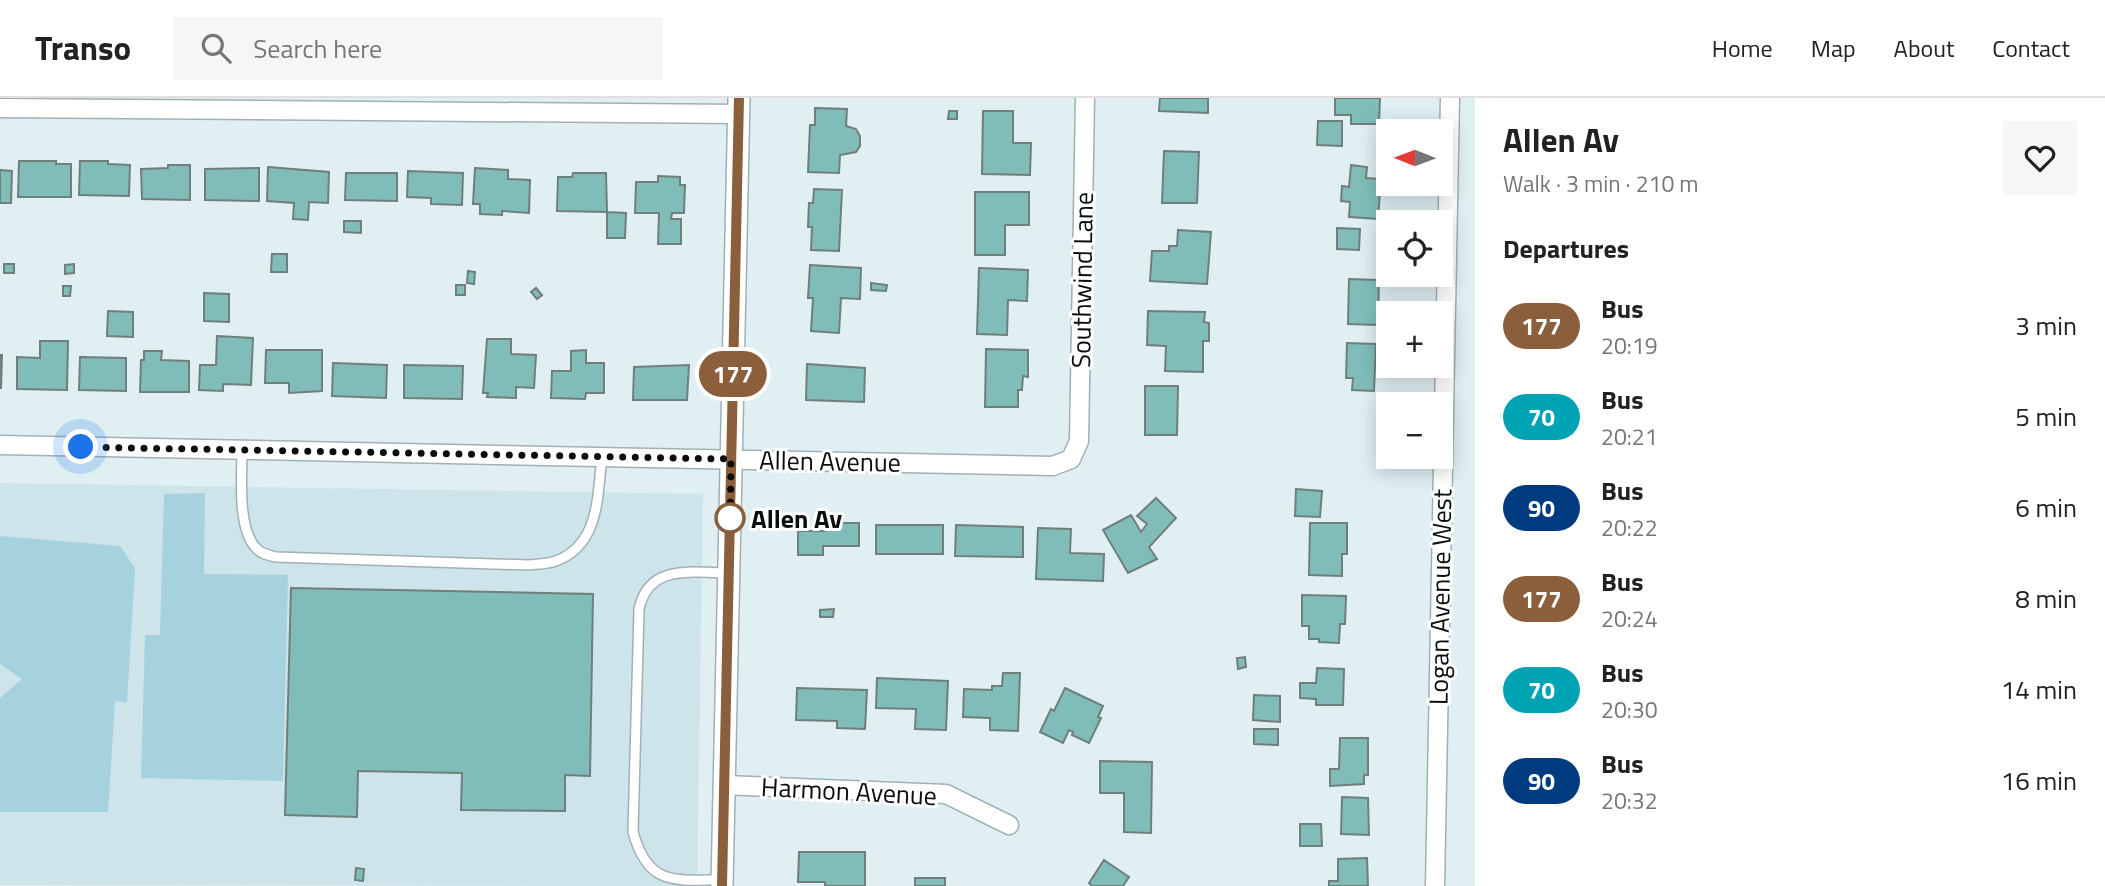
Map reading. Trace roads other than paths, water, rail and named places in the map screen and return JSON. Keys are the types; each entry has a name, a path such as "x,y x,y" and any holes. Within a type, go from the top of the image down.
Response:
{"street":[{"name":"Southwind Lane","path":"1071,460 1079,441 1085,98"},
{"name":"Logan Avenue West","path":"1435,886 1450,98"},
{"path":"0,108 739,106 722,883"},
{"name":"Allen Avenue","path":"0,445 1053,466 1071,460"},
{"name":"Harmon Avenue","path":"724,785 946,794 1009,825"}],"lane":[{"path":"242,450 247,534 261,553 289,558 528,565 555,561 579,548 590,531 603,457"},
{"path":"722,883 667,879 656,873 638,850 633,832 639,609 642,596 658,578 672,573 729,573"}],"place":[{"name":"Allen Av","path":"730,518"}]}
